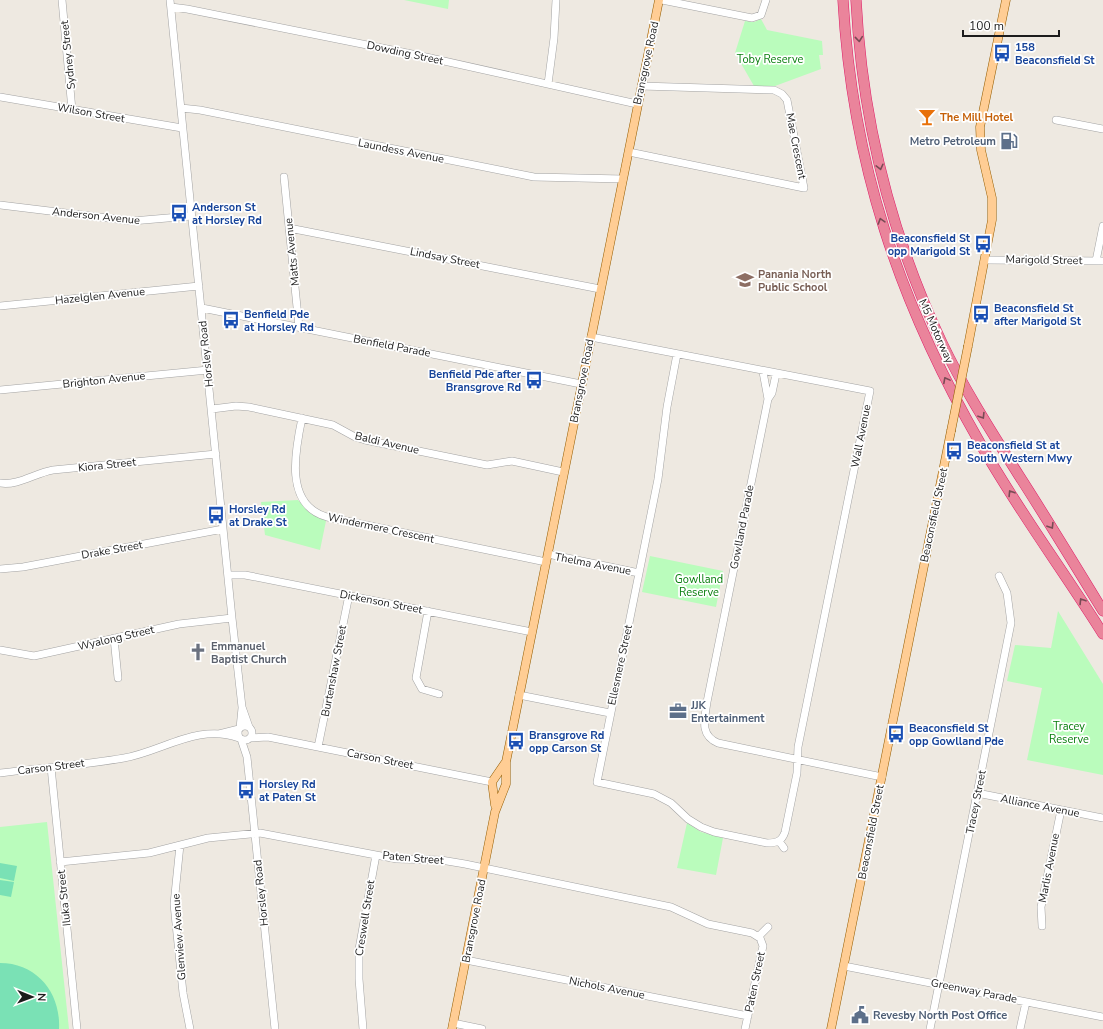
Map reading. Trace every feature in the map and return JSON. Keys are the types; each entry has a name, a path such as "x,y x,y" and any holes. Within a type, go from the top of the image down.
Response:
{"highway":[{"name":"M5 Motorway","path":"843,0 848,63 859,134 875,200 903,285 942,373 980,444 1103,634"},
{"name":"M5 Motorway","path":"856,0 863,78 878,162 900,239 919,290 942,344 970,396 1103,611"}],"main road":[{"name":"Bransgrove Road","path":"452,1026 495,812 504,785 506,762 659,0"},
{"name":"Beaconsfield Street","path":"831,1029 986,260 992,208 990,188 981,150 980,127 1006,0"},
{"name":"Bransgrove Road","path":"495,812 494,781 506,762"},
{"path":"503,778 504,785 497,789 494,781 503,778"}],"street":[{"name":"Sydney Street","path":"62,0 72,110"},
{"path":"548,84 554,38 556,0"},
{"path":"662,0 752,18 761,15 766,0"},
{"name":"Dowding Street","path":"170,4 187,9 394,50 638,104"},
{"name":"Horsley Road","path":"170,4 242,707 240,729"},
{"name":"Mae Crescent","path":"628,152 804,188 787,100 782,94 774,90 641,86"},
{"name":"Wilson Street","path":"0,97 182,128"},
{"name":"Laundess Avenue","path":"181,108 200,110 534,178 623,179"},
{"path":"1056,120 1103,129"},
{"name":"Matts Avenue","path":"284,177 299,327"},
{"name":"Anderson Avenue","path":"0,205 132,221 192,216"},
{"path":"1100,261 1103,226"},
{"name":"Lindsay Street","path":"289,228 600,290"},
{"name":"Marigold Street","path":"986,260 1100,261"},
{"name":"Hazelglen Avenue","path":"0,306 199,286"},
{"name":"Benfield Parade","path":"202,308 581,384"},
{"name":"Wall Avenue","path":"591,337 763,372 786,374 870,391 798,747 798,760"},
{"name":"Ellesmere Street","path":"677,354 667,407 660,471 597,782 660,796 695,824 708,830 767,843 779,841"},
{"name":"Brighton Avenue","path":"0,390 208,370"},
{"name":"Gowlland Parade","path":"763,372 768,399 704,725 707,735 718,743 882,777"},
{"name":"Gowlland Parade","path":"768,399 772,393 776,374"},
{"name":"Baldi Avenue","path":"212,409 242,407 333,425 355,437 364,440 487,465 512,461 564,472"},
{"name":"Windermere Crescent","path":"302,418 295,456 297,479 302,500 316,513 327,517 547,558"},
{"name":"Kiora Street","path":"0,483 16,482 53,470 216,454"},
{"name":"Drake Street","path":"0,569 22,567 223,529"},
{"name":"Thelma Avenue","path":"547,558 639,573"},
{"name":"Dickenson Street","path":"229,575 245,575 532,632"},
{"name":"Tracey Street","path":"930,1029 1011,623 1007,594 999,576"},
{"name":"Burtenshaw Street","path":"318,747 349,595"},
{"path":"428,611 416,682 422,689 439,694"},
{"name":"Wyalong Street","path":"0,650 34,656 179,624 232,618"},
{"path":"114,638 118,678"},
{"path":"520,695 610,713"},
{"name":"Horsley Road","path":"242,707 250,728"},
{"path":"244,726 250,728 252,733 250,739 240,739 238,733 240,729 244,726"},
{"name":"Carson Street","path":"250,728 268,736 318,747 494,781"},
{"name":"Carson Street","path":"0,773 125,758 185,738 219,734 240,729"},
{"name":"Carson Street","path":"219,734 240,739"},
{"name":"Carson Street","path":"250,739 268,736"},
{"name":"Horsley Road","path":"240,739 247,757 275,1029"},
{"name":"Horsley Road","path":"247,757 250,739"},
{"path":"784,848 779,841 784,832 798,760"},
{"name":"Iluka Street","path":"51,767 77,1029"},
{"name":"Alliance Avenue","path":"977,793 1103,818"},
{"name":"Marlis Avenue","path":"1042,926 1041,907 1061,810"},
{"name":"Paten Street","path":"60,862 149,853 208,838 255,833 281,836 404,860 447,861 670,907 708,924 752,933 759,936 763,946 746,1029"},
{"name":"Glenview Avenue","path":"180,845 174,904 183,993 190,1029"},
{"name":"Creswell Street","path":"363,1029 359,978 359,949 376,855"},
{"name":"Paten Street","path":"759,936 768,927"},
{"name":"Nichols Avenue","path":"466,960 748,1016"},
{"name":"Greenway Parade","path":"844,966 1103,1017"},
{"path":"1020,1029 1026,1002"},
{"path":"452,1026 482,1029"}],"green space":[{"path":"404,0 449,0 448,9"},
{"name":"Toby Reserve","path":"761,19 767,30 822,41 823,55 819,55 821,69 775,86 754,86 735,53 745,21 754,22"},
{"path":"298,500 310,513 326,521 320,550 265,535 261,502"},
{"name":"Gowlland Reserve","path":"650,556 723,571 716,607 642,592"},
{"name":"Tracey Reserve","path":"1058,611 1103,684 1103,775 1027,760 1042,688 1007,681 1015,645 1051,648"},
{"path":"47,822 69,1029 0,1029 0,827"},
{"path":"687,823 701,832 723,838 716,875 677,868"},
{"path":"0,863 17,866 14,881 0,878"},
{"path":"0,880 14,882 11,897 0,895"},
{"path":"0,963 13,964 25,968 44,982 51,992 56,1004 59,1016 59,1029 0,1029"}],"place":[{"name":"158 Beaconsfield St","path":"1002,53"},
{"name":"The Mill Hotel","path":"927,117"},
{"name":"Metro Petroleum","path":"1009,141"},
{"name":"Anderson St at Horsley Rd","path":"179,213"},
{"name":"Beaconsfield St opp Marigold St","path":"983,244"},
{"name":"Panania North Public School","path":"745,280"},
{"name":"Beaconsfield St after Marigold St","path":"981,314"},
{"name":"Benfield Pde at Horsley Rd","path":"231,320"},
{"name":"Benfield Pde after Bransgrove Rd","path":"534,380"},
{"name":"Beaconsfield St at South Western Mwy","path":"954,451"},
{"name":"Horsley Rd at Drake St","path":"216,515"},
{"name":"Emmanuel Baptist Church","path":"198,652"},
{"name":"JJK Entertainment","path":"678,711"},
{"name":"Beaconsfield St opp Gowlland Pde","path":"896,734"},
{"name":"Bransgrove Rd opp Carson St","path":"516,741"},
{"name":"Horsley Rd at Paten St","path":"246,790"},
{"name":"Revesby North Post Office","path":"860,1015"}]}
